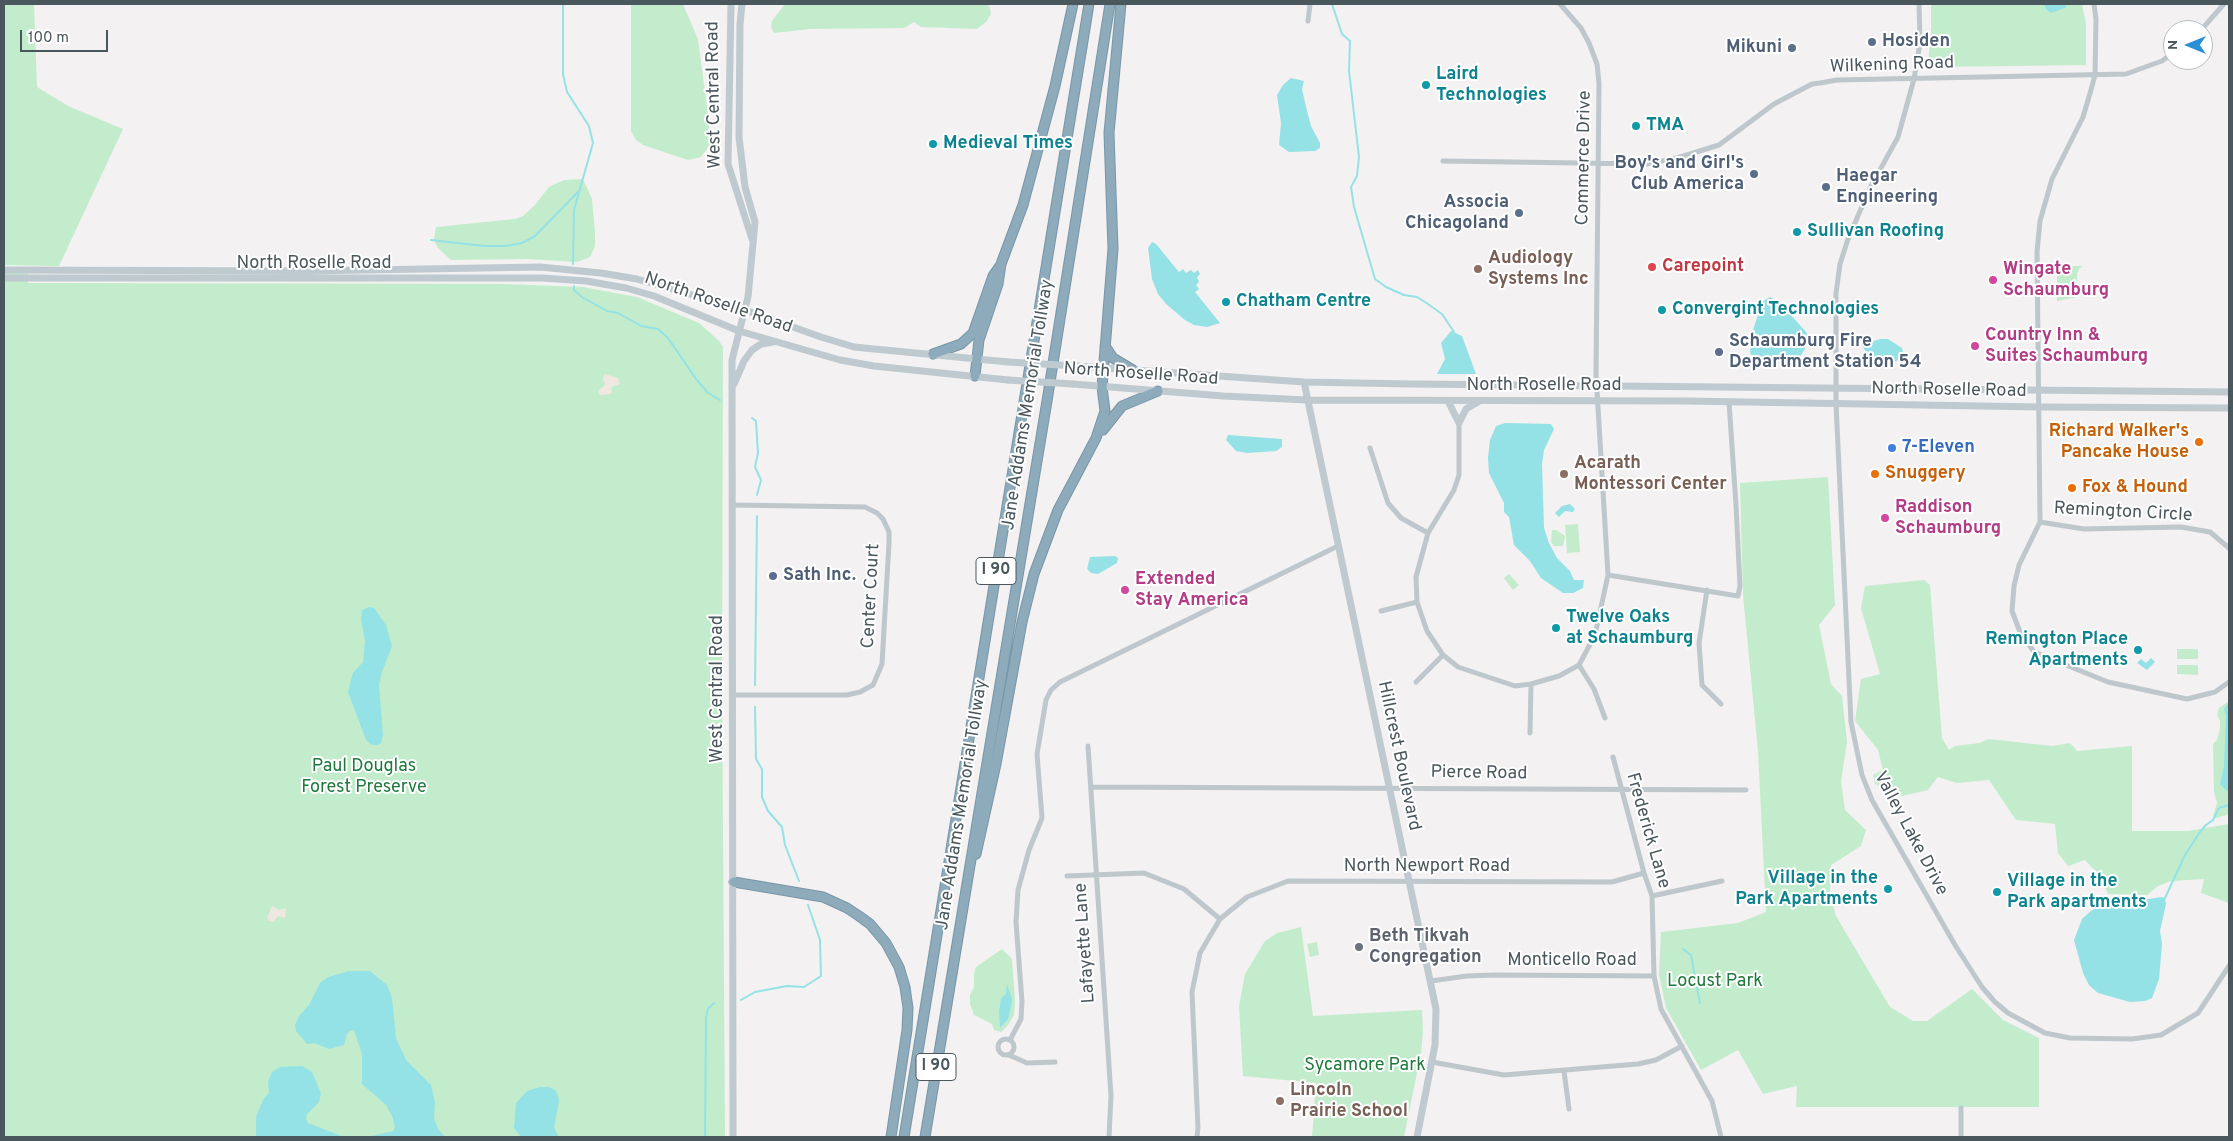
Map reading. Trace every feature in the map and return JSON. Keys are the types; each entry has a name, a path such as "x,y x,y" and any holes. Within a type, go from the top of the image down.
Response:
{"highway":[{"path":"975,376 979,340 998,284 1001,264 1024,201 1055,86 1073,4"},
{"name":"Jane Addams Memorial Tollway","path":"904,1137 1089,4"},
{"name":"Jane Addams Memorial Tollway","path":"925,1137 1047,401 1110,4"},
{"path":"965,892 983,833 1022,622 1034,574 1058,510 1096,438 1105,411 1102,387 1113,249 1109,133 1121,4"},
{"path":"933,354 961,344 973,334 993,276 1001,264"},
{"path":"1106,346 1113,358 1133,370"},
{"path":"1096,438 1122,406 1158,391"},
{"path":"734,882 823,897 847,908 870,924 886,943 899,967 905,987 908,1008 907,1030 892,1137"}],"main road":[{"name":"West Central Road","path":"730,4 728,164 752,242"},
{"name":"West Central Road","path":"733,1137 732,360 748,297 755,222 745,187 739,137 739,58 742,4"},
{"path":"729,57 739,58"},
{"path":"728,138 739,137"},
{"name":"North Roselle Road","path":"4,270 307,271 540,268 601,272 637,279 745,310 854,347 1008,362 1304,382 2229,392"},
{"name":"North Roselle Road","path":"4,278 586,280 626,288 668,302 698,316 739,331 840,360 874,366 1008,380 1307,400 1729,402 2229,408"},
{"path":"733,387 744,361 752,350 761,344 776,342"},
{"name":"Hillcrest Boulevard","path":"1304,382 1431,981 1436,1021 1432,1062 1417,1137"},
{"path":"1448,401 1459,423"},
{"path":"1459,423 1466,409 1481,401"}],"street":[{"path":"1308,21 1310,4"},
{"name":"Commerce Drive","path":"1560,4 1581,28 1597,64 1599,83 1596,385 1608,575 1595,635 1579,664"},
{"name":"Valley Lake Drive","path":"1920,4 1920,43 1914,79 1898,137 1859,212 1840,264 1836,293 1835,388 1851,722 1854,745 1862,775 1872,800 1955,945 1982,987 2008,1013 2045,1033 2070,1038 2132,1039 2161,1035 2198,1013 2229,966"},
{"name":"Remington Circle","path":"2094,4 2096,19 2094,74 2083,117 2052,179 2040,221 2037,252 2040,522 2019,565 2014,586 2012,611 2020,632 2034,652 2108,682 2187,699 2215,692 2229,682"},
{"path":"2210,20 2224,4"},
{"name":"Wilkening Road","path":"1443,161 1647,164 1677,158 1719,145 1774,104 1812,84 1837,80 2126,74 2163,60"},
{"path":"1608,575 1738,596 1740,586 1729,402"},
{"path":"1459,423 1459,475 1454,490 1428,533 1416,577 1417,602 1426,631 1443,655 1458,667 1515,686 1532,684 1559,676 1579,664 1594,689 1605,718"},
{"path":"1370,448 1388,503 1401,518 1428,533"},
{"name":"Center Court","path":"732,505 865,507 877,513 882,519 888,532 889,543 882,664 873,685 865,690 847,695 732,695"},
{"name":"Remington Circle","path":"2040,522 2084,528 2181,528 2210,532 2229,548"},
{"path":"1010,1040 1021,1019 1022,1002 1016,922 1018,890 1029,850 1042,818 1038,754 1046,700 1051,690 1060,682 1338,546"},
{"path":"1707,590 1699,643 1702,685 1721,704"},
{"path":"1381,611 1417,602"},
{"path":"1416,682 1443,655"},
{"path":"1530,733 1532,684"},
{"name":"Lafayette Lane","path":"1088,746 1110,1096 1108,1137"},
{"name":"Frederick Lane","path":"1613,757 1620,789 1652,896 1654,976 1661,1009 1712,1101 1721,1137"},
{"name":"Pierce Road","path":"1091,787 1746,790"},
{"path":"1066,876 1095,873 1144,873 1184,889 1220,919 1200,953 1192,992 1197,1137"},
{"name":"North Newport Road","path":"1220,919 1247,897 1288,881 1612,882 1644,873"},
{"path":"1652,896 1722,881"},
{"name":"Monticello Road","path":"1431,981 1467,976 1494,975 1654,976"},
{"path":"1010,1040 1003,1040 998,1046 1002,1054 1027,1063 1055,1062"},
{"path":"1009,1055 1014,1047 1010,1040"},
{"path":"1432,1062 1504,1075 1638,1064 1656,1060 1682,1046"},
{"path":"1564,1070 1569,1109"},
{"path":"1960,1137 1961,1108"}],"green space":[{"path":"4,4 34,4 37,87 68,106 123,129 59,266 4,265"},
{"path":"631,4 683,4 698,39 707,107 711,143 701,157 688,160 643,145 636,140 631,131"},
{"path":"785,4 989,4 991,14 986,22 977,29 921,27 914,22 904,28 810,29 774,33 771,27 772,21"},
{"path":"1931,4 2082,4 2086,24 2086,65 1932,67 1928,63"},
{"path":"583,179 592,199 595,246 590,257 577,262 527,259 451,260 438,248 434,240 436,227 515,219 523,216 535,205 549,187 564,180"},
{"path":"2083,266 2077,274 2077,297 2057,301 2057,269"},
{"name":"Paul Douglas Forest Preserve","path":"4,270 28,270 28,283 503,284 583,287 637,297 699,323 719,341 723,347 722,679 725,1137 4,1137"},
{"name":"Locust Park","path":"1828,477 1835,605 1819,625 1831,684 1842,696 1847,742 1841,781 1845,810 1866,830 1861,846 1831,865 1830,896 1836,916 1890,1007 1913,1021 1927,1021 1972,989 2003,1020 2039,1038 2039,1107 1796,1107 1797,1086 1763,1094 1738,1050 1701,1070 1666,1008 1659,974 1661,932 1738,923 1766,912 1758,751 1743,595 1740,483"},
{"path":"1578,524 1580,552 1567,553 1565,525"},
{"path":"1552,530 1556,530 1565,536 1563,546 1554,546 1551,542"},
{"path":"1509,574 1519,585 1513,590 1504,578"},
{"path":"1924,580 1930,585 1942,738 1949,750 1955,746 1980,743 1988,739 2053,746 2070,743 2077,751 2132,746 2132,831 2188,831 2229,824 2229,903 2201,893 2204,879 2171,881 2158,886 2147,895 2108,894 2101,877 2085,860 2068,866 2058,853 2055,824 2016,820 1989,780 1957,783 1938,777 1928,790 1902,796 1875,784 1873,775 1883,770 1878,750 1855,721 1861,679 1880,674 1861,608 1865,586"},
{"path":"2177,649 2198,649 2198,659 2177,659"},
{"path":"2177,665 2198,665 2198,675 2177,674"},
{"path":"2229,701 2229,814 2216,818 2213,816 2217,803 2214,792 2213,744 2217,740 2220,729 2220,721 2217,715 2219,708"},
{"name":"Sycamore Park","path":"1301,927 1313,1016 1422,1010 1421,1053 1404,1137 1312,1137 1316,1083 1243,1076 1239,1006 1245,974 1265,941 1277,933"},
{"path":"1317,942 1319,955 1310,957 1307,944"},
{"path":"1002,949 1012,959 1015,1001 1014,1015 1001,1032 994,1030 992,1024 974,1015 970,1004 970,995 974,987 976,967"}],"sand":[{"path":"605,374 618,378 620,384 612,387 611,394 600,395 598,391 605,385 603,378"},
{"path":"272,906 279,910 286,908 285,918 278,916 273,922 269,921 267,918"}],"water":[{"path":"2044,4 2064,4 2067,7 2051,13"},
{"path":"1291,78 1304,81 1302,89 1306,107 1311,126 1320,143 1320,148 1315,151 1289,152 1279,145 1281,123 1277,95 1283,85"},
{"path":"1152,242 1156,244 1179,272 1183,269 1186,273 1191,270 1194,273 1198,270 1200,274 1197,277 1199,282 1196,285 1199,289 1195,292 1220,323 1207,327 1194,325 1166,304 1158,294 1152,279 1148,248"},
{"path":"1770,297 1779,302 1807,333 1805,349 1799,358 1760,363 1753,359 1750,352 1753,330 1762,302"},
{"path":"1451,331 1462,336 1476,374 1437,374 1445,359 1441,343"},
{"path":"1880,339 1888,339 1902,348 1904,355 1901,359 1886,365 1871,361 1862,345"},
{"path":"1505,423 1551,424 1554,429 1544,450 1542,464 1544,528 1557,558 1570,571 1574,580 1584,580 1583,588 1573,593 1563,593 1541,578 1530,561 1514,545 1509,517 1504,512 1504,503 1489,473 1490,440 1496,426"},
{"path":"1228,435 1282,439 1282,447 1276,451 1247,453 1236,451 1226,440"},
{"path":"1570,504 1575,509 1573,512 1565,511 1559,517 1555,513 1562,506"},
{"path":"1115,556 1118,558 1117,563 1098,574 1091,573 1087,569 1090,557"},
{"path":"369,607 374,608 386,625 392,646 379,685 383,735 381,743 377,745 372,745 366,740 348,692 353,673 363,662 365,641 361,619 362,610"},
{"path":"2151,658 2155,662 2147,670 2137,663 2141,659 2146,663"},
{"path":"2229,702 2229,793 2220,784 2224,767 2226,715 2224,709"},
{"path":"2128,897 2149,899 2161,897 2165,898 2166,904 2160,931 2162,944 2159,979 2152,998 2145,1001 2130,1002 2098,993 2089,985 2083,973 2074,940 2082,919 2091,911 2102,904"},
{"path":"349,971 370,971 387,985 392,998 396,1038 406,1060 431,1085 435,1102 434,1118 438,1129 445,1137 367,1137 393,1131 395,1128 393,1118 386,1105 362,1084 362,1054 354,1030 347,1034 344,1045 329,1049 314,1043 307,1044 296,1031 295,1025 299,1016 309,1005 320,983 328,977"},
{"path":"1007,984 1012,999 1008,1019 1000,1028 999,1012 1001,998 1006,994"},
{"path":"302,1066 312,1072 321,1093 319,1102 307,1114 306,1119 308,1123 344,1137 256,1137 256,1117 263,1100 269,1093 268,1082 272,1072 280,1067"},
{"path":"540,1087 549,1087 555,1090 558,1095 559,1101 554,1128 559,1137 521,1137 514,1128 516,1103 527,1091"}],"waterway":[{"path":"563,4 563,74 567,92 589,126 593,143 574,210 573,264"},
{"path":"1332,4 1342,34 1350,41 1349,71 1359,157 1357,176 1351,187 1354,207 1375,279 1386,287 1404,295 1417,297 1428,304 1442,314 1454,332"},
{"path":"431,240 484,246 506,246 522,243 535,236 578,192"},
{"path":"574,286 574,290 582,297 607,311 618,313 641,326 658,329 668,338 708,393 720,400"},
{"path":"752,418 756,421 758,453 755,467 761,480 757,495"},
{"path":"755,685 757,516"},
{"path":"755,707 756,759 762,769 762,797 768,811 782,827 785,845 799,881"},
{"path":"2165,898 2185,855 2200,832 2213,820 2219,808 2229,805"},
{"path":"741,1000 755,992 787,986 804,987 821,976 820,940 808,905"},
{"path":"1683,949 1691,955 1700,1003"},
{"path":"705,1137 706,1017 708,1009 714,1003"}],"place":[{"name":"Hosiden","path":"1872,42"},
{"name":"Mikuni","path":"1792,48"},
{"name":"Laird Technologies","path":"1426,85"},
{"name":"TMA","path":"1636,126"},
{"name":"Medieval Times","path":"933,144"},
{"name":"Boy's and Girl's Club America","path":"1754,174"},
{"name":"Haegar Engineering","path":"1826,187"},
{"name":"Associa Chicagoland","path":"1519,213"},
{"name":"Sullivan Roofing","path":"1797,232"},
{"name":"Carepoint","path":"1652,267"},
{"name":"Audiology Systems Inc","path":"1478,269"},
{"name":"Wingate Schaumburg","path":"1993,280"},
{"name":"Chatham Centre","path":"1226,302"},
{"name":"Convergint Technologies","path":"1662,310"},
{"name":"Country Inn & Suites Schaumburg","path":"1975,346"},
{"name":"Schaumburg Fire Department Station 54","path":"1719,352"},
{"name":"Richard Walker's Pancake House","path":"2199,442"},
{"name":"7-Eleven","path":"1892,448"},
{"name":"Acarath Montessori Center","path":"1564,474"},
{"name":"Snuggery","path":"1875,474"},
{"name":"Fox & Hound","path":"2072,488"},
{"name":"Raddison Schaumburg","path":"1885,518"},
{"name":"Sath Inc.","path":"773,576"},
{"name":"Extended Stay America","path":"1125,590"},
{"name":"Twelve Oaks at Schaumburg","path":"1556,628"},
{"name":"Remington Place Apartments","path":"2138,650"},
{"name":"Village in the Park Apartments","path":"1888,889"},
{"name":"Village in the Park apartments","path":"1997,892"},
{"name":"Beth Tikvah Congregation","path":"1359,947"},
{"name":"Lincoln Prairie School","path":"1280,1101"}]}
